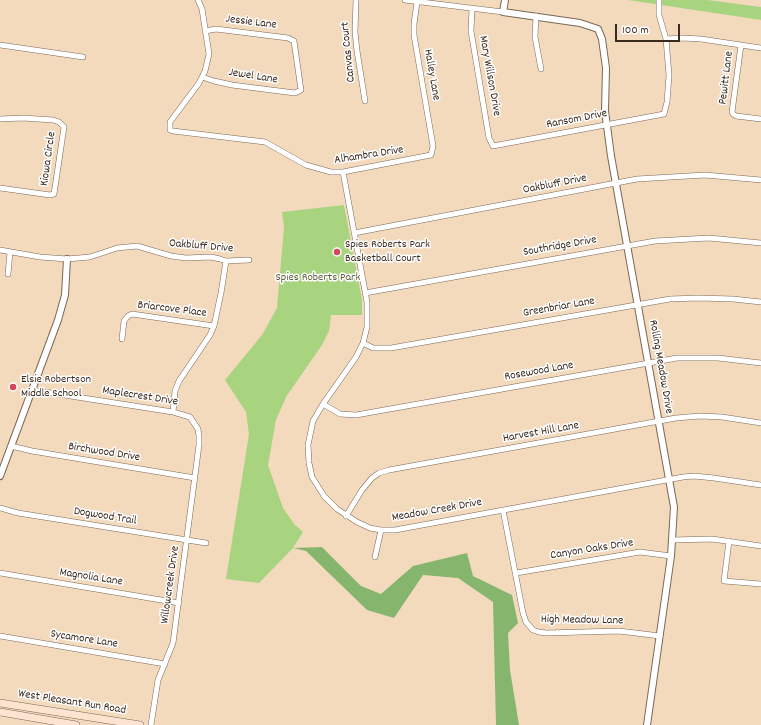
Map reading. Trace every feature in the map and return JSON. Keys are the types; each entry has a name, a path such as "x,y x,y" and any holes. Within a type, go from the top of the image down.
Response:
{"main road":[{"name":"West Pleasant Run Road","path":"0,703 140,725"},
{"name":"West Pleasant Run Road","path":"0,712 76,725"}],"street":[{"path":"198,0 202,8 209,54 202,77"},
{"name":"Canvas Court","path":"356,0 356,51 365,101"},
{"path":"405,0 536,16 535,37 541,69"},
{"path":"503,12 505,0"},
{"path":"659,0 659,15 666,39 701,39 761,48"},
{"name":"Halley Lane","path":"417,2 414,35 433,146 432,151"},
{"name":"Mary Willson Drive","path":"472,8 471,31 489,138 493,146"},
{"name":"Rolling Meadow Drive","path":"536,16 585,24 598,29 602,39 606,68 605,111 616,184 674,507 671,556 647,725"},
{"name":"Jessie Lane","path":"205,31 216,29 288,38 294,41 301,90"},
{"name":"Ransom Drive","path":"493,146 664,114 667,102 669,75 666,39"},
{"path":"0,45 84,57"},
{"name":"Pewitt Lane","path":"741,45 733,114 761,119"},
{"name":"Alhambra Drive","path":"202,77 170,122 170,130 265,142 306,165 330,172 343,172 431,155 432,151"},
{"name":"Jewel Lane","path":"202,77 232,85 295,93 301,90"},
{"name":"Kiowa Circle","path":"0,119 23,118 53,120 59,122 64,127 54,194 50,195 0,188"},
{"name":"Meadow Creek Drive","path":"343,172 368,311 367,320 363,343 356,357 323,404 313,422 309,434 308,444 309,463 312,477 324,496 346,516 370,528 381,530 408,528 683,477 694,476 761,485"},
{"name":"Oakbluff Drive","path":"354,233 637,179 705,175 761,180"},
{"name":"Southridge Drive","path":"365,293 655,241 722,238 761,243"},
{"name":"Oakbluff Drive","path":"0,250 40,257 67,259 90,257 117,248 137,246 171,256 186,258 211,257 226,262 249,260"},
{"path":"8,274 10,252"},
{"path":"0,476 60,314 64,296 67,259"},
{"path":"173,412 179,381 210,335 214,326 222,293 226,262"},
{"name":"Greenbriar Lane","path":"363,343 373,348 391,348 670,299 733,299 761,302"},
{"name":"Briarcove Place","path":"122,339 124,322 128,316 132,314 214,326"},
{"name":"Rosewood Lane","path":"323,404 340,414 356,415 677,358 718,358 761,363"},
{"name":"Maplecrest Drive","path":"32,390 173,412 190,418 194,422 199,436 199,445"},
{"name":"Harvest Hill Lane","path":"346,516 362,490 372,478 379,473 389,470 676,418 700,416 722,417 761,423"},
{"name":"Willowcreek Drive","path":"151,725 156,687 173,643 199,445"},
{"name":"Birchwood Drive","path":"11,446 32,452 195,478"},
{"name":"Dogwood Trail","path":"0,508 18,513 206,543"},
{"name":"High Meadow Lane","path":"503,510 523,613 526,622 534,630 539,632 619,631 660,636"},
{"path":"375,557 381,530"},
{"path":"672,540 712,539 761,546"},
{"path":"729,541 724,581 761,584"},
{"name":"Canyon Oaks Drive","path":"516,573 640,552 671,556"},
{"name":"Magnolia Lane","path":"0,572 179,602"},
{"name":"Sycamore Lane","path":"0,636 164,664"}],"green space":[{"path":"628,0 708,0 761,7 761,20"},
{"name":"Spies Roberts Park","path":"344,205 362,300 362,315 331,315 329,331 322,345 286,397 276,420 268,465 283,508 295,525 303,532 293,548 259,583 226,579 249,434 246,412 225,380 262,335 277,308 284,227 282,212"},
{"path":"322,547 361,586 381,594 413,566 467,553 473,576 512,595 518,623 508,633 510,670 519,725 496,725 493,602 458,578 423,575 394,618 367,610 306,551 293,548"}],"place":[{"name":"Spies Roberts Park Basketball Court","path":"337,252"},
{"name":"Elsie Robertson Middle School","path":"13,387"}]}
